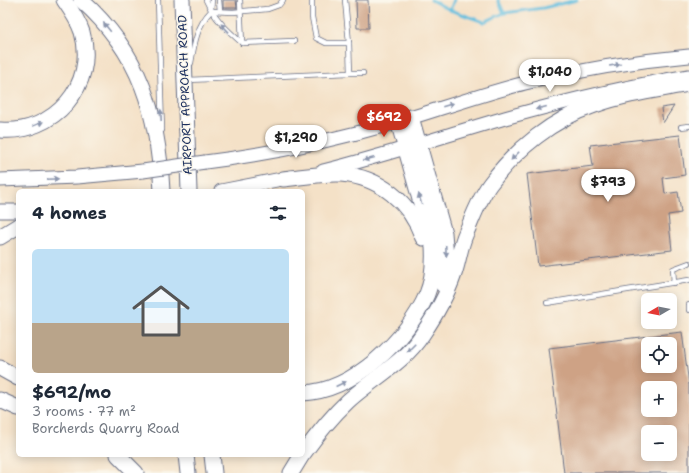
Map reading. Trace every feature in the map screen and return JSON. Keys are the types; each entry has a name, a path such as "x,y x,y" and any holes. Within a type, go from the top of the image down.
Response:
{"main road":[{"path":"0,130 20,130 51,118 69,102 79,84 84,62 83,37 78,22 64,0"},
{"path":"81,0 111,32 135,69 152,110 160,154"},
{"name":"AIRPORT APPROACH ROAD","path":"181,4 187,85 189,189"},
{"path":"0,180 65,178 143,171 205,162 306,144 405,119 488,93 555,76 617,64 689,56"},
{"path":"231,189 348,165 413,147 547,106 689,76"},
{"path":"305,452 313,440 345,404 385,373 414,346 422,336 450,284 464,239 490,184 519,152 550,128 589,107 614,99 689,84"},
{"path":"405,119 413,147 443,228 446,247 444,281 434,316"},
{"path":"305,393 330,388 350,379 379,356 406,328 427,294 432,275 434,255 413,147"},
{"name":"AIRPORT APPROACH ROAD","path":"160,154 162,189"},
{"path":"283,179 336,174 356,176 381,186 393,194 407,208 421,231 425,244 427,261 426,281 422,296 406,328"},
{"path":"0,211 16,211"},
{"path":"0,236 16,227"},
{"path":"0,368 16,377"},
{"path":"0,400 16,407"},
{"path":"120,457 136,473"},
{"path":"186,457 188,473"},
{"path":"212,457 214,473"},
{"path":"292,473 302,457"}],"lane":[{"name":"AIRPORT APPROACH ROAD","path":"158,0 162,132 160,154"},
{"path":"206,0 211,11 229,32 242,42 294,41"},
{"path":"212,0 211,11 205,17 197,33 187,85 363,73"},
{"path":"219,0 220,11"},
{"path":"240,0 242,42"},
{"path":"211,11 241,12 274,8 283,0"},
{"path":"312,0 312,17 316,38 326,43 349,43"},
{"path":"345,0 350,73"},
{"path":"681,127 689,126"},
{"path":"674,283 673,269 689,263"},
{"path":"547,303 689,280"},
{"path":"689,305 689,310"}],"building":[{"path":"223,0 236,0 237,8 223,8"},
{"path":"356,0 368,0 369,28 357,28"},
{"path":"674,106 663,123 661,108"},
{"path":"680,135 685,175 663,178 665,194 678,192 681,213 668,215 672,250 538,266 527,174 593,166 590,145"},
{"path":"682,332 689,385 689,473 564,473 549,348"}],"waterway":[{"path":"431,0 450,10 484,22 504,13"},
{"path":"450,10 454,0"},
{"path":"498,0 504,13 543,8 577,0"}]}
